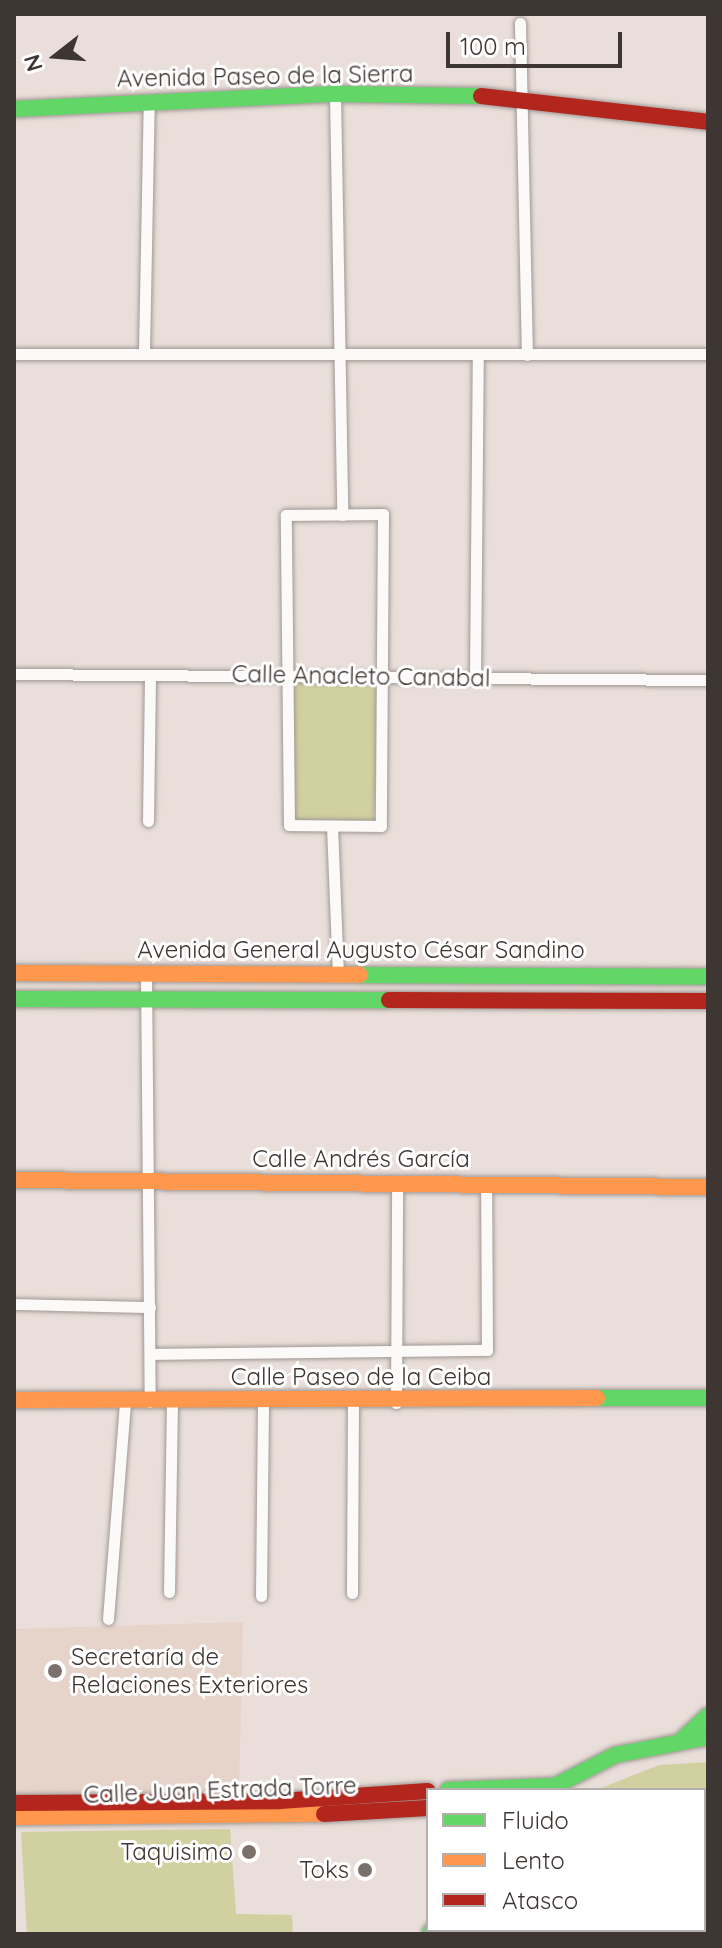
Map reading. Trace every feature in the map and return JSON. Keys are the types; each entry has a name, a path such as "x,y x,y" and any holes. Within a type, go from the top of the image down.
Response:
{"street":[{"path":"520,23 527,355"},
{"path":"335,94 342,515"},
{"name":"Avenida Paseo de la Sierra","path":"14,109 335,94 520,97 708,122"},
{"path":"144,351 149,101"},
{"path":"14,354 144,351 478,356 708,354"},
{"path":"475,677 478,356"},
{"path":"383,514 379,676 381,826 289,825 290,673 286,515 342,515 383,514"},
{"name":"Calle Anacleto Canabal","path":"14,674 150,676 290,673 708,680"},
{"path":"148,821 150,676"},
{"path":"332,826 338,974"},
{"name":"Avenida General Augusto César Sandino","path":"14,973 708,977"},
{"path":"146,973 150,1402"},
{"name":"Avenida General Augusto César Sandino","path":"14,999 708,1001"},
{"name":"Calle Andrés García","path":"14,1180 708,1187"},
{"path":"396,1403 397,1183"},
{"path":"151,1354 487,1350 486,1183"},
{"path":"14,1304 150,1307"},
{"name":"Calle Paseo de la Ceiba","path":"14,1400 396,1403 708,1398"},
{"path":"261,1596 263,1400"},
{"path":"108,1619 125,1402"},
{"path":"169,1592 172,1402"},
{"path":"352,1593 353,1402"},
{"path":"683,1739 708,1716"},
{"path":"549,1788 615,1755 683,1739 708,1737"},
{"name":"Calle Juan Estrada Torre","path":"14,1817 311,1807 426,1791"},
{"name":"Calle Juan Estrada Torre","path":"14,1803 426,1808"}],"shaded area":[{"path":"243,1622 239,1791 34,1793 33,1799 14,1798 14,1629"}],"green space":[{"path":"290,673 379,676 374,828 285,825"},
{"path":"708,1762 708,1934 451,1934 706,1932 706,1788 601,1788 659,1765"},
{"path":"230,1829 236,1914 292,1915 293,1934 27,1934 21,1832"}],"traffic: fast":[{"path":"14,109 335,94 481,96"},
{"path":"360,975 708,977"},
{"path":"14,999 389,1000"},
{"path":"597,1398 708,1398"},
{"path":"683,1739 708,1716"},
{"path":"551,1788 615,1755 708,1737"},
{"path":"500,1788 552,1786"}],"traffic: slow":[{"path":"14,973 360,975"},
{"path":"14,1180 708,1187"},
{"path":"14,1400 597,1398"},
{"path":"14,1817 324,1814"}],"traffic: jam":[{"path":"481,96 708,122"},
{"path":"389,1000 708,1001"},
{"path":"14,1803 280,1801 426,1791"},
{"path":"324,1814 426,1808"}],"place":[{"name":"Secretaría de Relaciones Exteriores","path":"55,1671"},
{"name":"Taquisimo","path":"249,1852"},
{"name":"Toks","path":"365,1870"}]}
